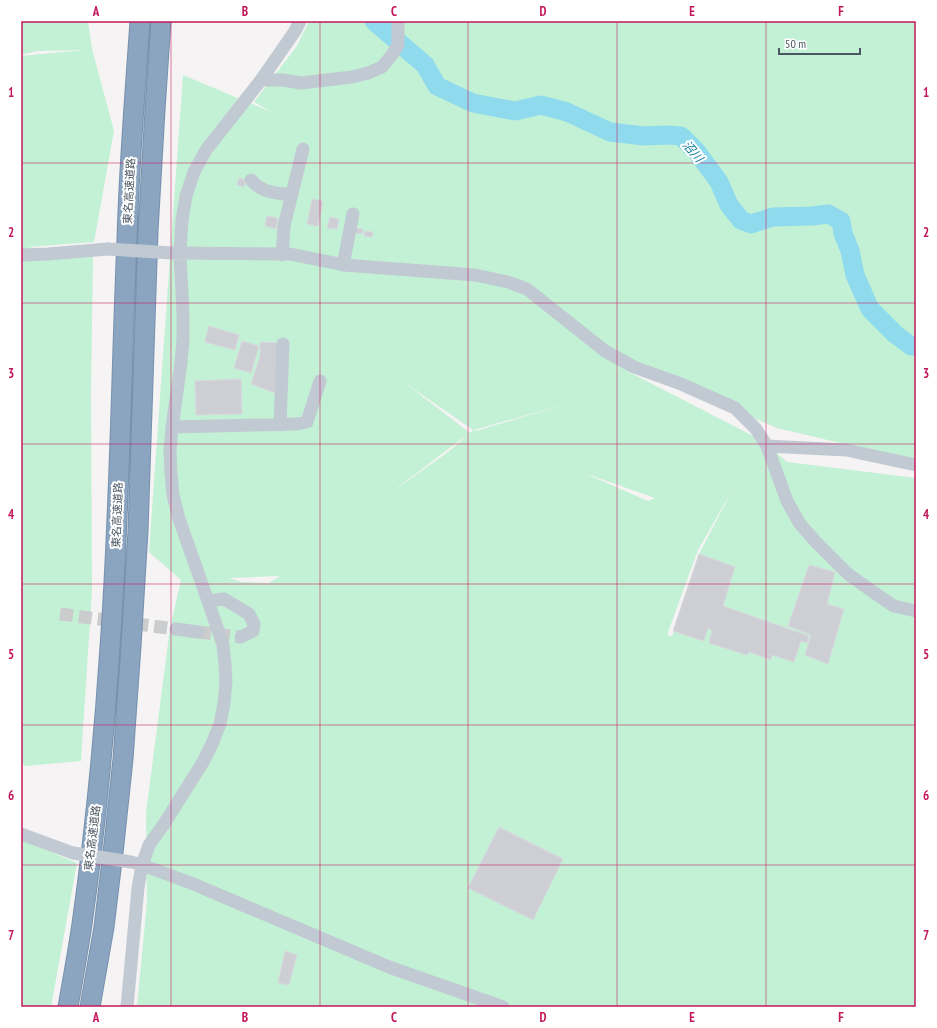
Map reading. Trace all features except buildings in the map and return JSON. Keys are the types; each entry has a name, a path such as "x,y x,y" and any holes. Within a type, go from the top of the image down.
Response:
{"highway":[{"name":"東名高速道路","path":"68,1007 82,924 102,755 117,521 127,236 140,21"},
{"name":"東名高速道路","path":"90,1007 104,927 123,759 138,531 148,231 161,21"}],"street":[{"path":"127,1007 138,888 137,863 164,824 212,744 220,724 226,682 223,646 178,519 173,496 170,450 183,339 183,314 176,253 185,202 194,172 206,150 260,80 292,36 300,21"},
{"path":"260,80 283,80 301,83 352,77 368,73 382,67 398,45 398,21"},
{"path":"282,254 284,226 302,149"},
{"path":"252,180 256,186 267,191 292,196"},
{"path":"343,265 353,214"},
{"path":"21,255 108,249 176,253 290,254 343,265 475,275 508,282 527,289 605,350 634,367 681,384 735,408 756,429 767,446 787,501 800,524 814,541 848,574 869,589 894,606 916,611"},
{"path":"280,425 283,344"},
{"path":"172,427 280,425 307,422 320,382"},
{"path":"767,446 846,450 916,465"},
{"path":"208,601 224,599 249,614 254,624 253,630 241,637"},
{"path":"176,629 198,632"},
{"path":"21,834 73,853 137,863 191,883 389,967 503,1007"}],"green space":[{"path":"21,21 88,21 92,49 114,131 94,242 28,247 93,256 91,392 92,590 81,761 25,766 21,760 21,56 84,50 37,51 21,55"},
{"path":"309,21 916,21 916,461 777,428 634,367 629,372 763,441 787,462 916,478 916,1007 137,1007 147,902 146,813 170,628 181,580 149,552 183,75 271,112 254,102 297,46","holes":["405,383 473,430 470,433","566,404 476,431 474,430","464,437 448,452 388,495","584,473 655,498 648,501","734,487 699,554 672,636 667,635 698,550","280,576 269,583 241,582 229,578"]},
{"path":"21,839 77,863 51,1007 21,1007"}],"waterway":[{"name":"沼川","path":"374,21 425,65 437,86 473,103 515,111 541,105 567,112 610,132 644,136 681,136 697,152 719,182 729,205 741,220 751,224 773,217 828,214 841,221 855,275 870,309 895,334 911,346 916,346"}],"tunnel":[{"path":"60,614 176,629"},
{"path":"198,632 241,637"}]}
